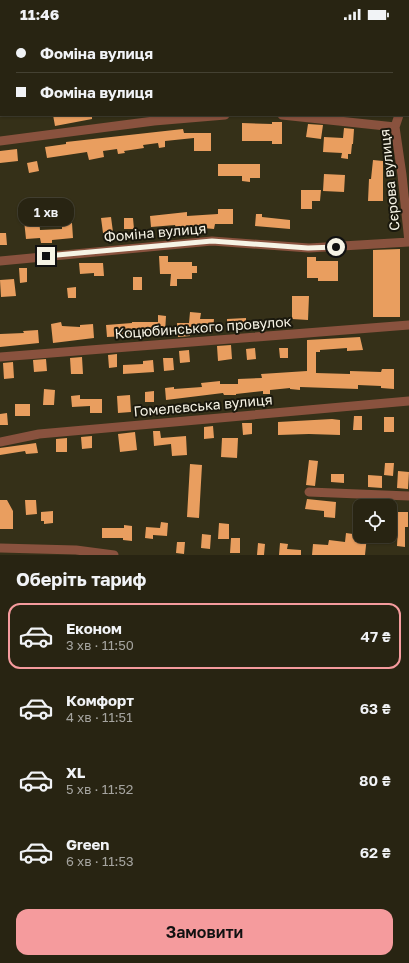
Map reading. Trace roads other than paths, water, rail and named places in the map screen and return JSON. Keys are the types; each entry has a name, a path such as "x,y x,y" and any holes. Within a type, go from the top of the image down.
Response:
{"street":[{"path":"0,141 154,121 213,116"},
{"path":"291,116 395,127"},
{"name":"Сєрова вулиця","path":"399,116 395,127 409,242"},
{"name":"Фоміна вулиця","path":"0,261 212,241 308,248 409,242"},
{"name":"Коцюбинського провулок","path":"0,357 409,325"},
{"name":"Гомелєвська вулиця","path":"0,442 40,434 409,401"},
{"path":"309,492 409,496"},
{"path":"0,548 76,550 114,555"}]}
